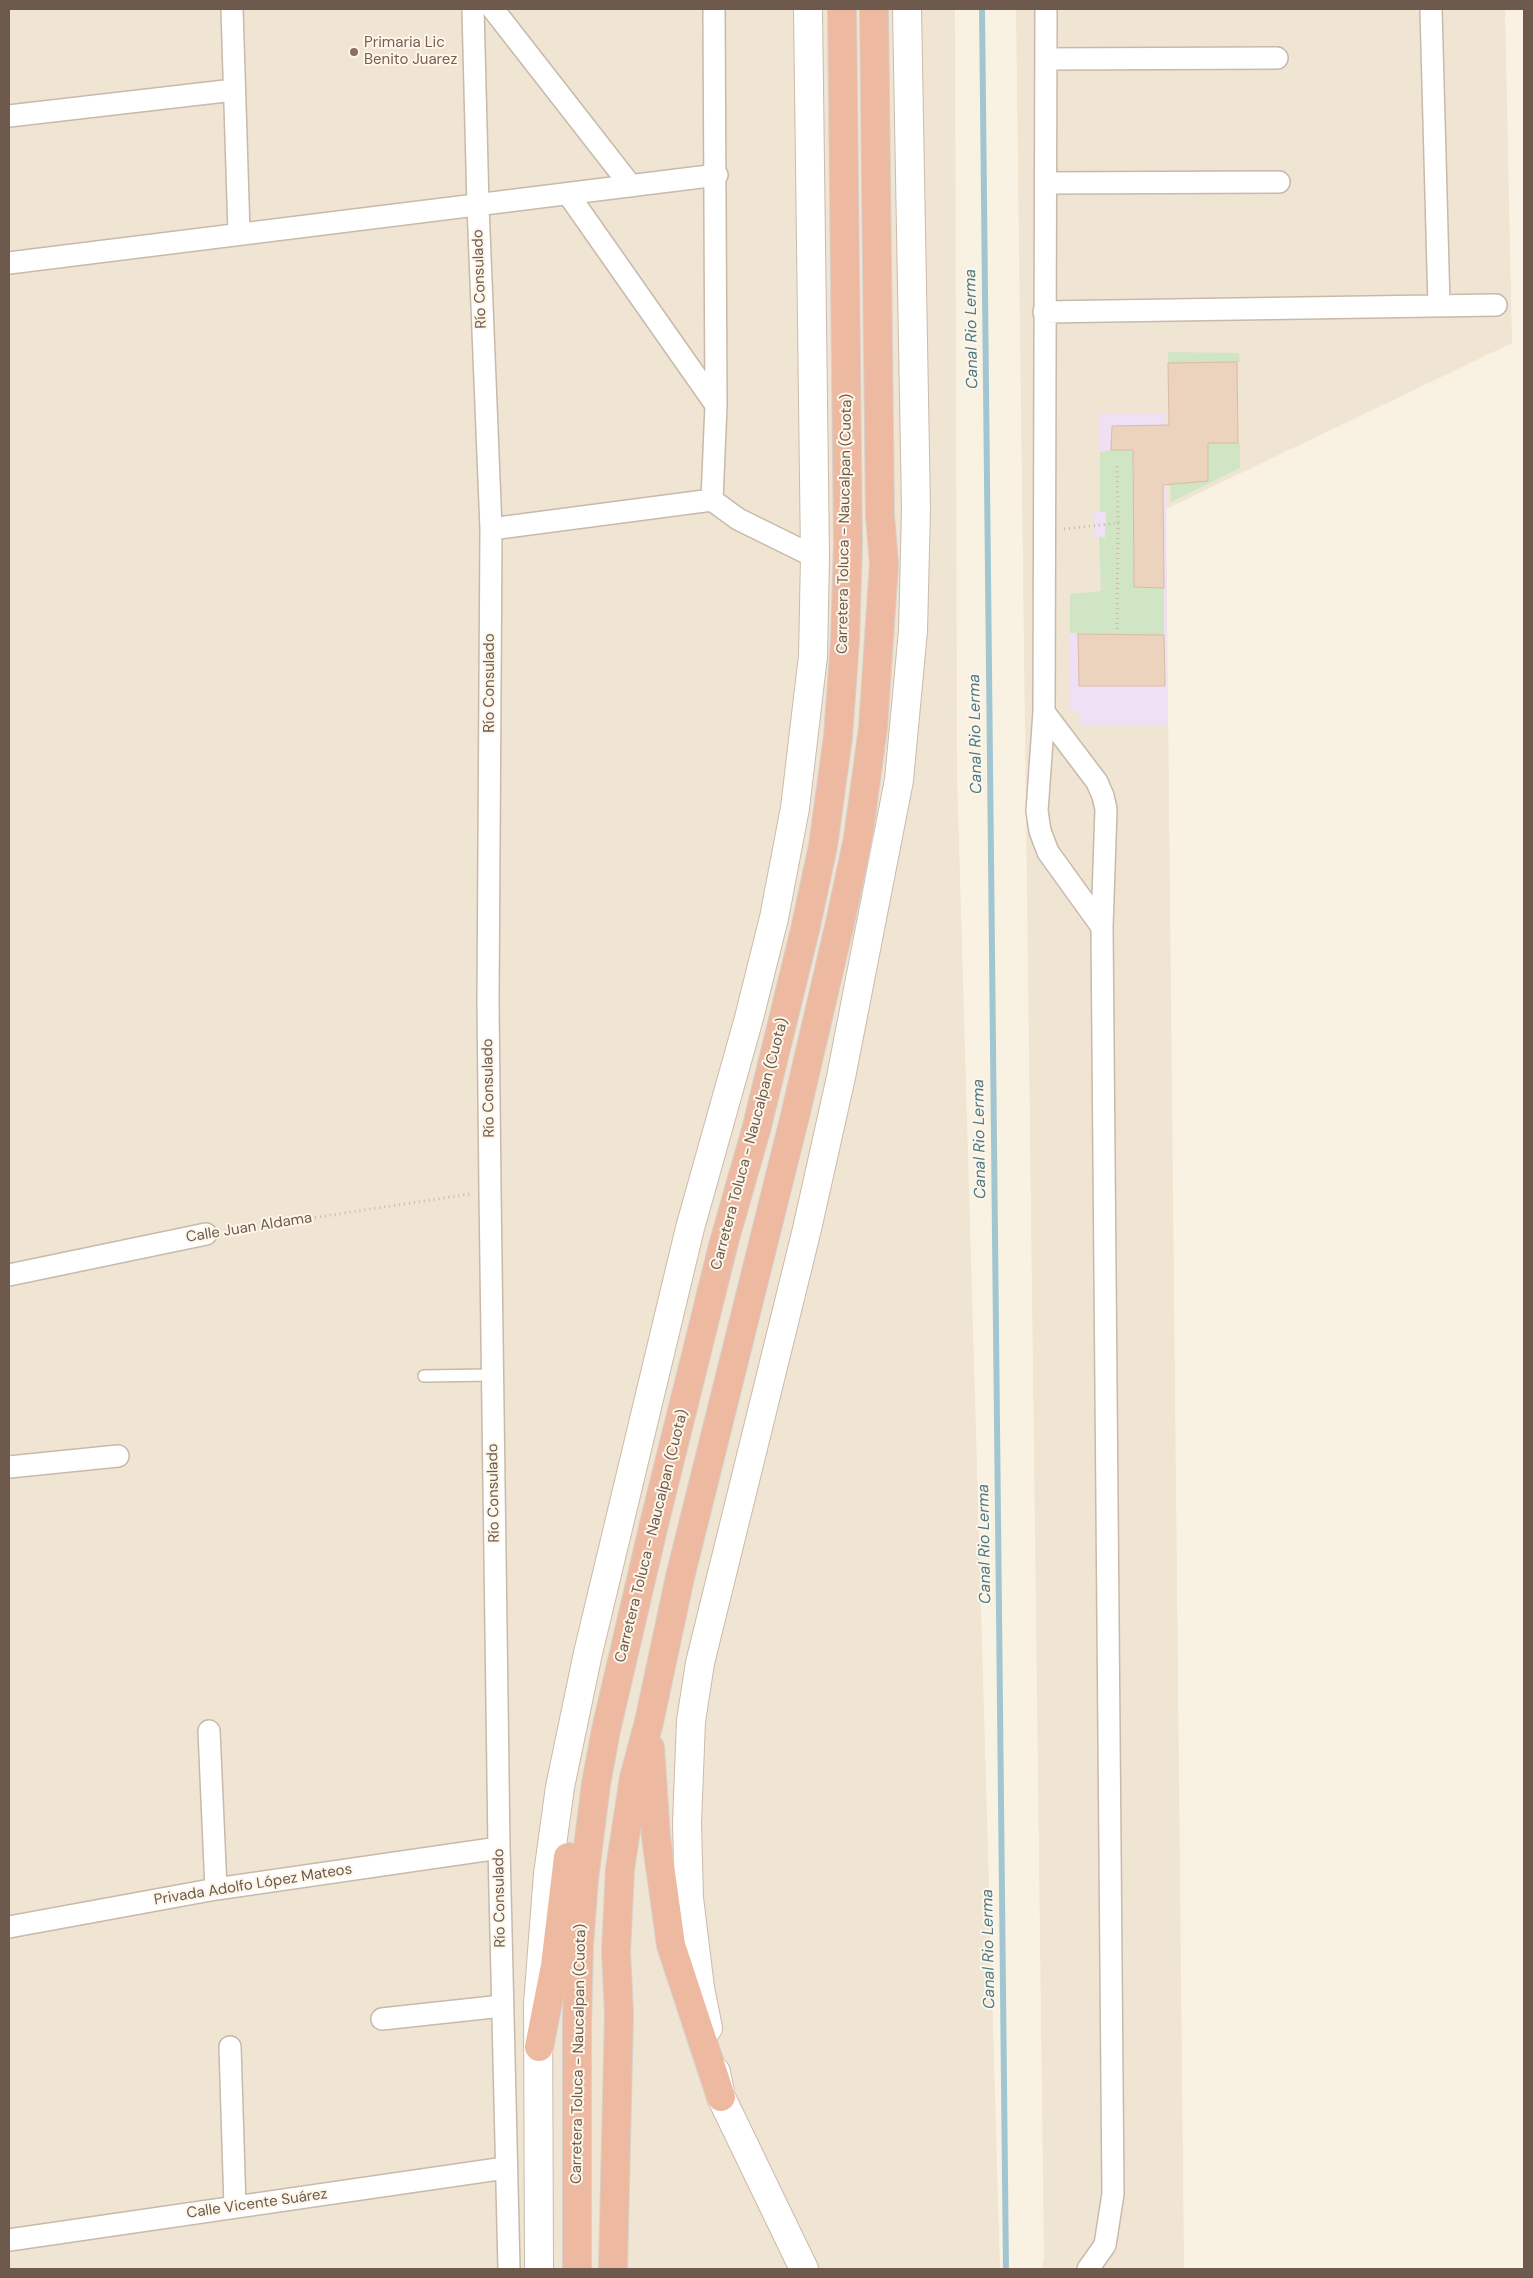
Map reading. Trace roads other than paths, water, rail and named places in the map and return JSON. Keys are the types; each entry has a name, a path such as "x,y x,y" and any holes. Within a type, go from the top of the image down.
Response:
{"highway":[{"name":"Carretera Toluca - Naucalpan (Cuota)","path":"577,2269 577,2023 579,1944 584,1879 596,1784 620,1669 719,1261 756,1130 805,930 823,846 838,737 846,631 848,544 842,9"},
{"path":"613,2269 619,2014 616,1951 620,1869 634,1778 649,1722 682,1568 795,1116 840,923 858,838 873,728 884,564 880,516 874,9"},
{"path":"538,2047 555,1966 571,1828 587,1739 620,1669"},
{"path":"649,1722 656,1837 671,1945 721,2097"}],"street":[{"path":"232,9 239,233"},
{"name":"Río Consulado","path":"473,9 490,529 488,1002 499,1848 508,2269"},
{"path":"493,9 631,186"},
{"path":"712,500 716,405 717,175 714,9"},
{"path":"539,2269 538,2004 548,1874 560,1787 584,1672 690,1228 749,1018 774,918 795,808 813,656 815,557 808,9"},
{"path":"804,2269 721,2097 700,1988 689,1898 687,1823 691,1721 700,1663 808,1229 841,1077 899,780 913,631 916,509 907,9"},
{"path":"1046,9 1044,712 1037,812 1040,831 1048,852 1102,927"},
{"path":"1431,9 1439,306"},
{"path":"1046,60 1277,58"},
{"path":"9,116 234,90"},
{"path":"9,263 717,175"},
{"path":"1046,183 1279,182"},
{"path":"568,194 716,405"},
{"path":"1044,312 1496,305"},
{"path":"490,529 712,500 738,519 815,557"},
{"path":"1044,712 1097,782 1106,809 1102,927 1113,2194 1105,2245 1096,2264"},
{"name":"Calle Juan Aldama","path":"9,1274 206,1234"},
{"path":"9,1467 118,1456"},
{"path":"208,1731 216,1889"},
{"name":"Privada Adolfo López Mateos","path":"9,1927 216,1889 499,1848"},
{"path":"382,2019 502,2006"},
{"path":"230,2047 235,2207"},
{"name":"Calle Vicente Suárez","path":"9,2240 505,2168"},
{"path":"1074,2269 1088,2244 1109,2223"}],"lane":[{"path":"424,1376 492,1374"}],"waterway":[{"name":"Canal Rio Lerma","path":"982,9 1006,2269"}],"place":[{"name":"Primaria Lic Benito Juarez","path":"354,52"}]}
